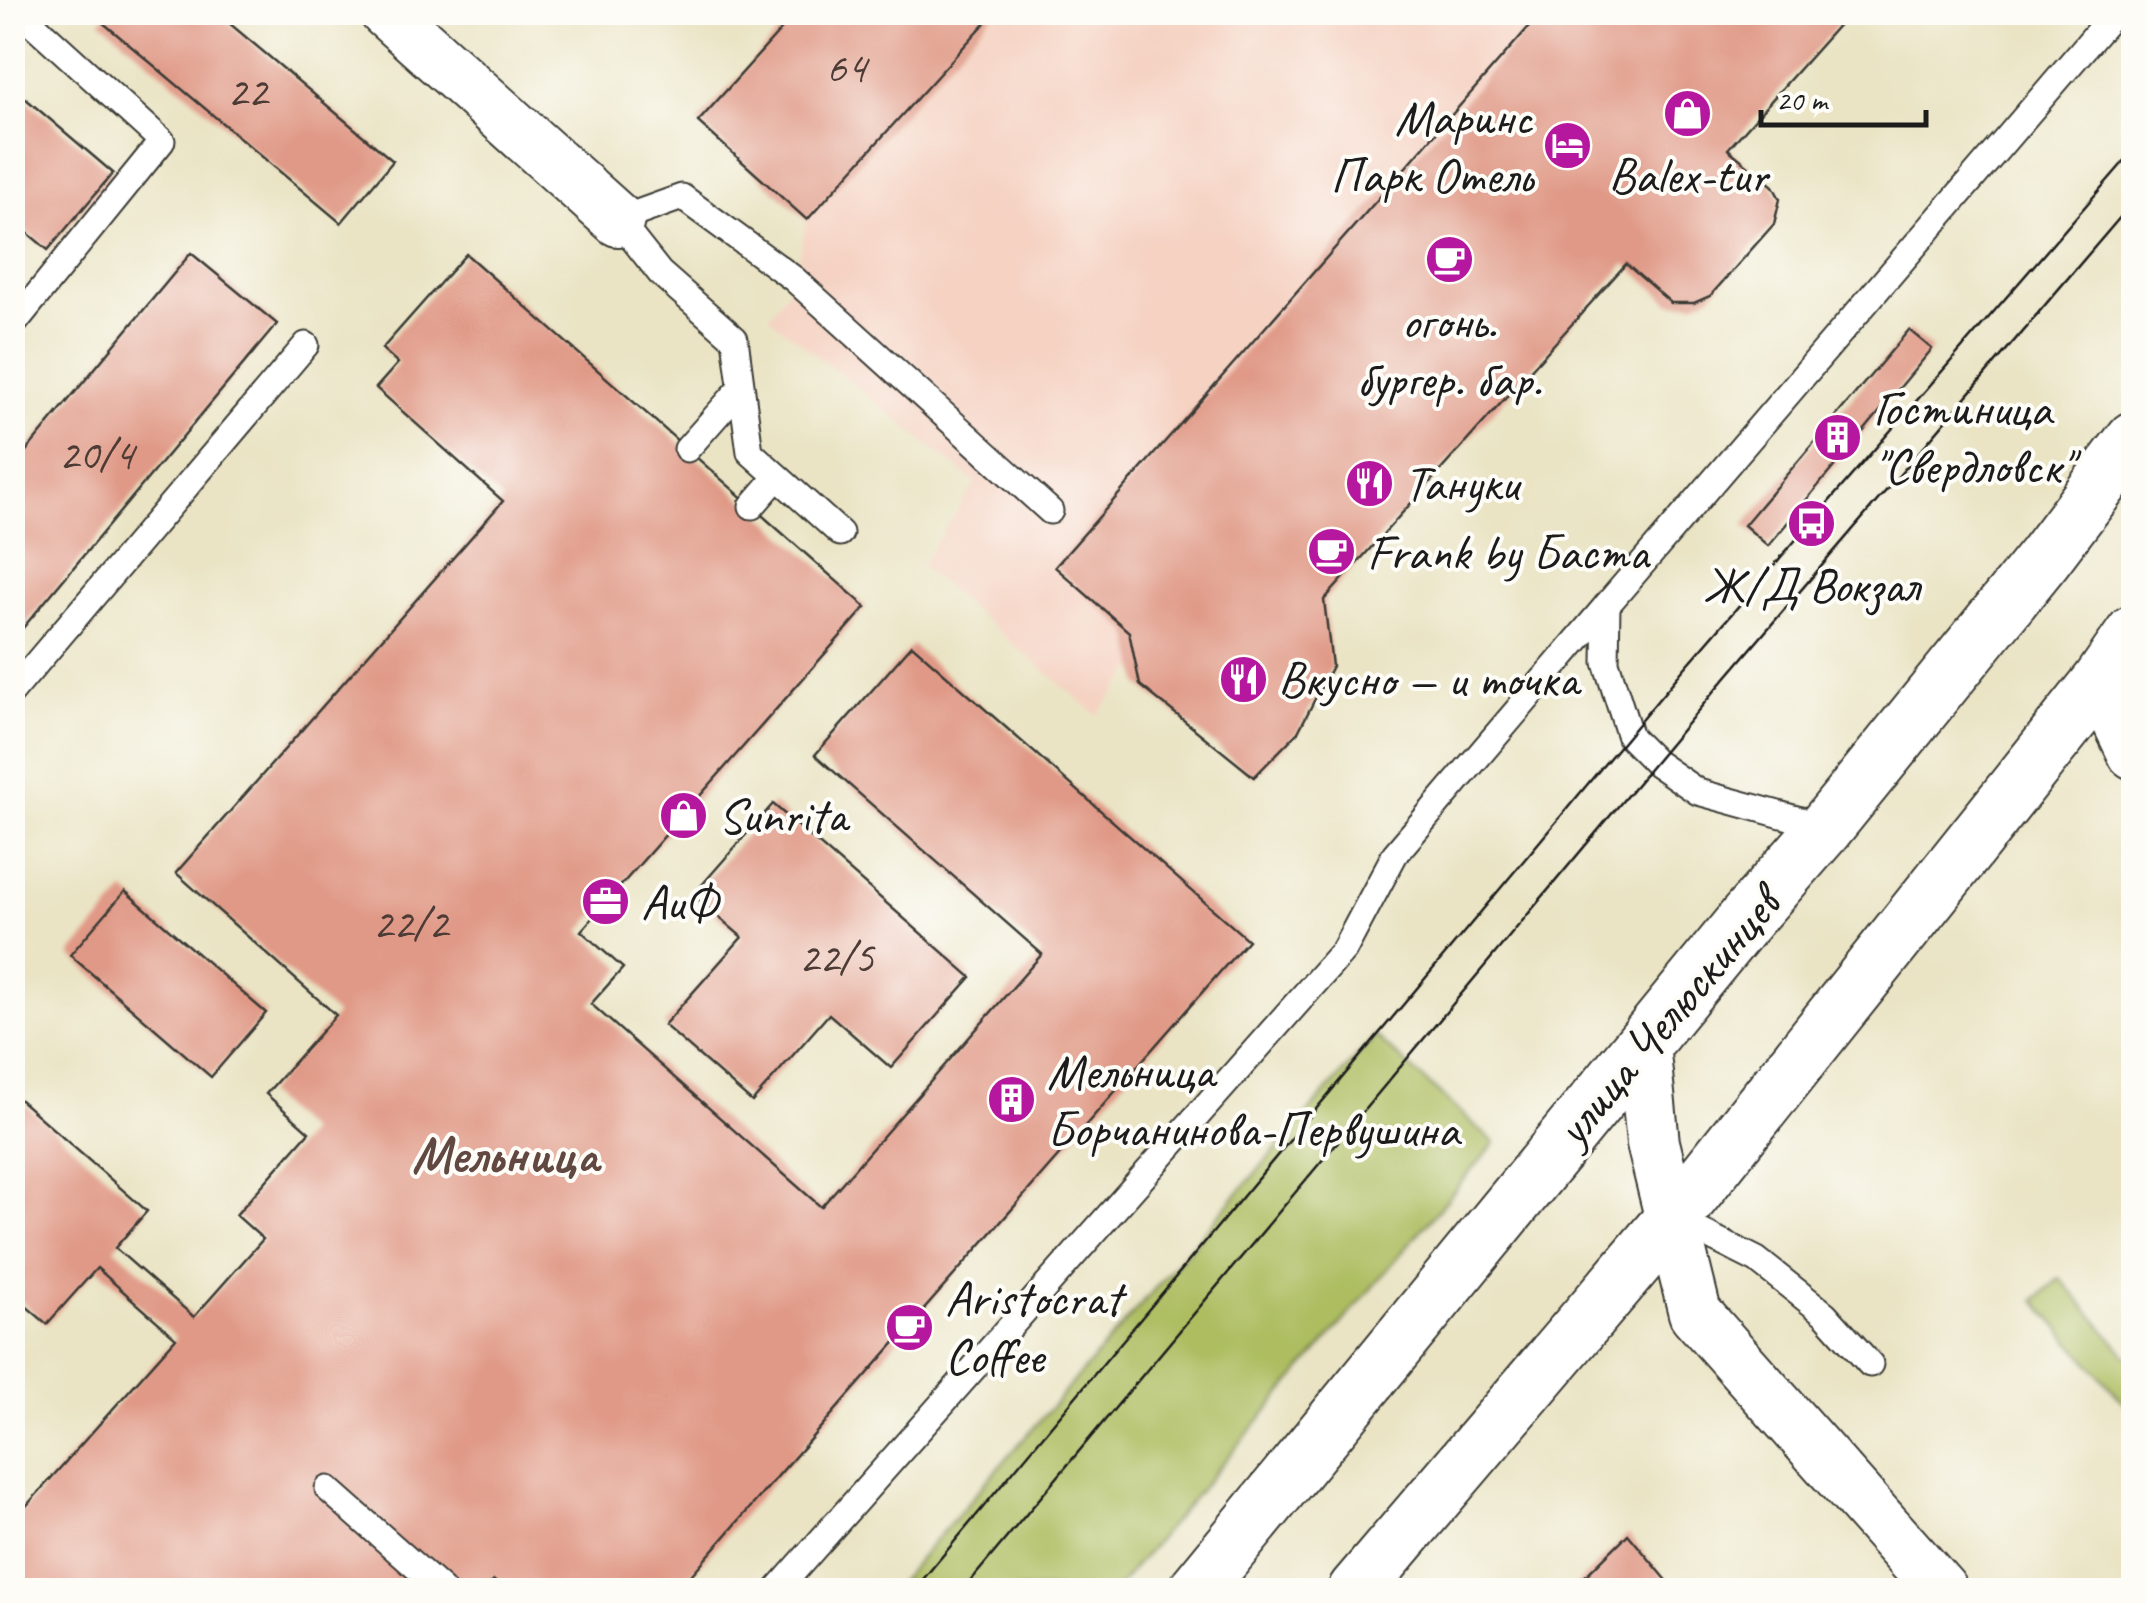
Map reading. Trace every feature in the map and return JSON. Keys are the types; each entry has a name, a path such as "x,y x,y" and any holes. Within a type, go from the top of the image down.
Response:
{"main road":[{"name":"улица Челюскинцев","path":"1196,1590 1826,827 2044,558 2134,439"},
{"path":"1356,1590 1673,1218 2100,682 2134,633"}],"street":[{"path":"386,12 618,220"},
{"path":"2100,682 2134,753"},
{"path":"1644,1044 1652,1143 1695,1313 1941,1590"}],"lane":[{"path":"12,326 162,141 20,12"},
{"path":"777,1590 1344,950 1396,854 2115,12"},
{"path":"840,533 750,452 735,340 660,273 618,220 682,197 794,280 1050,511"},
{"path":"12,692 306,345"},
{"path":"687,449 740,388"},
{"path":"752,506 778,477"},
{"path":"1606,605 1606,662 1630,737 1656,763 1698,792 1826,827"},
{"path":"1673,1218 1757,1260 1825,1314 1870,1364"},
{"path":"328,1490 442,1590"}],"shaded area":[{"path":"995,13 1705,13 1149,650 1097,715 921,566 976,483 769,317 794,279 807,220"}],"green space":[{"path":"1375,1036 1495,1143 1115,1590 892,1590"},
{"path":"2060,1278 2133,1363 2133,1414 2035,1300"}],"building":[{"path":"108,12 216,12 393,161 341,223 101,21"},
{"path":"797,12 995,12 807,220 698,122"},
{"path":"1542,12 1850,12 1728,149 1773,186 1780,199 1774,224 1710,296 1694,303 1671,303 1626,264 1324,600 1332,666 1298,732 1254,777 1140,685 1129,632 1055,567"},
{"path":"12,87 113,173 48,250 12,220"},
{"path":"191,253 277,324 12,641 12,468"},
{"path":"466,254 866,607 581,931 623,968 591,1004 821,1207 1042,954 815,755 912,645 1248,940 678,1590 505,1590 494,1581 484,1590 12,1590 12,1522 176,1338 97,1268 47,1324 12,1294 12,1093 147,1211 115,1248 194,1317 263,1239 236,1215 309,1132 266,1094 336,1015 176,873 503,501 376,388 398,363 382,349"},
{"name":"Гостиница \"Свердловск\"","path":"1909,330 1932,349 1768,546 1744,525"},
{"path":"773,804 971,977 891,1068 829,1014 752,1102 664,1025 742,937 693,895"},
{"path":"125,891 266,1013 211,1077 70,955"},
{"path":"1628,1534 1675,1590 1571,1590"}],"tram line":[{"path":"914,1590 1683,670 2134,150"},
{"path":"963,1590 1712,694 2134,201"}],"place":[{"name":"Balex-tur","path":"1688,114"},
{"name":"Маринс Парк Отель","path":"1567,146"},
{"name":"огонь. бургер. бар.","path":"1449,260"},
{"name":"Гостиница \"Свердловск\"","path":"1838,437"},
{"name":"Тануки","path":"1369,483"},
{"name":"Ж/Д Вокзал","path":"1811,524"},
{"name":"Frank by Баста","path":"1332,552"},
{"name":"Вкусно — и точка","path":"1243,679"},
{"name":"Sunrita","path":"683,815"},
{"name":"АиФ","path":"606,902"},
{"name":"Мельница Борчанинова-Первушина","path":"1012,1100"},
{"name":"Aristocrat Coffee","path":"910,1327"}],"district":[{"name":"Мельница","path":"505,1155"}]}
